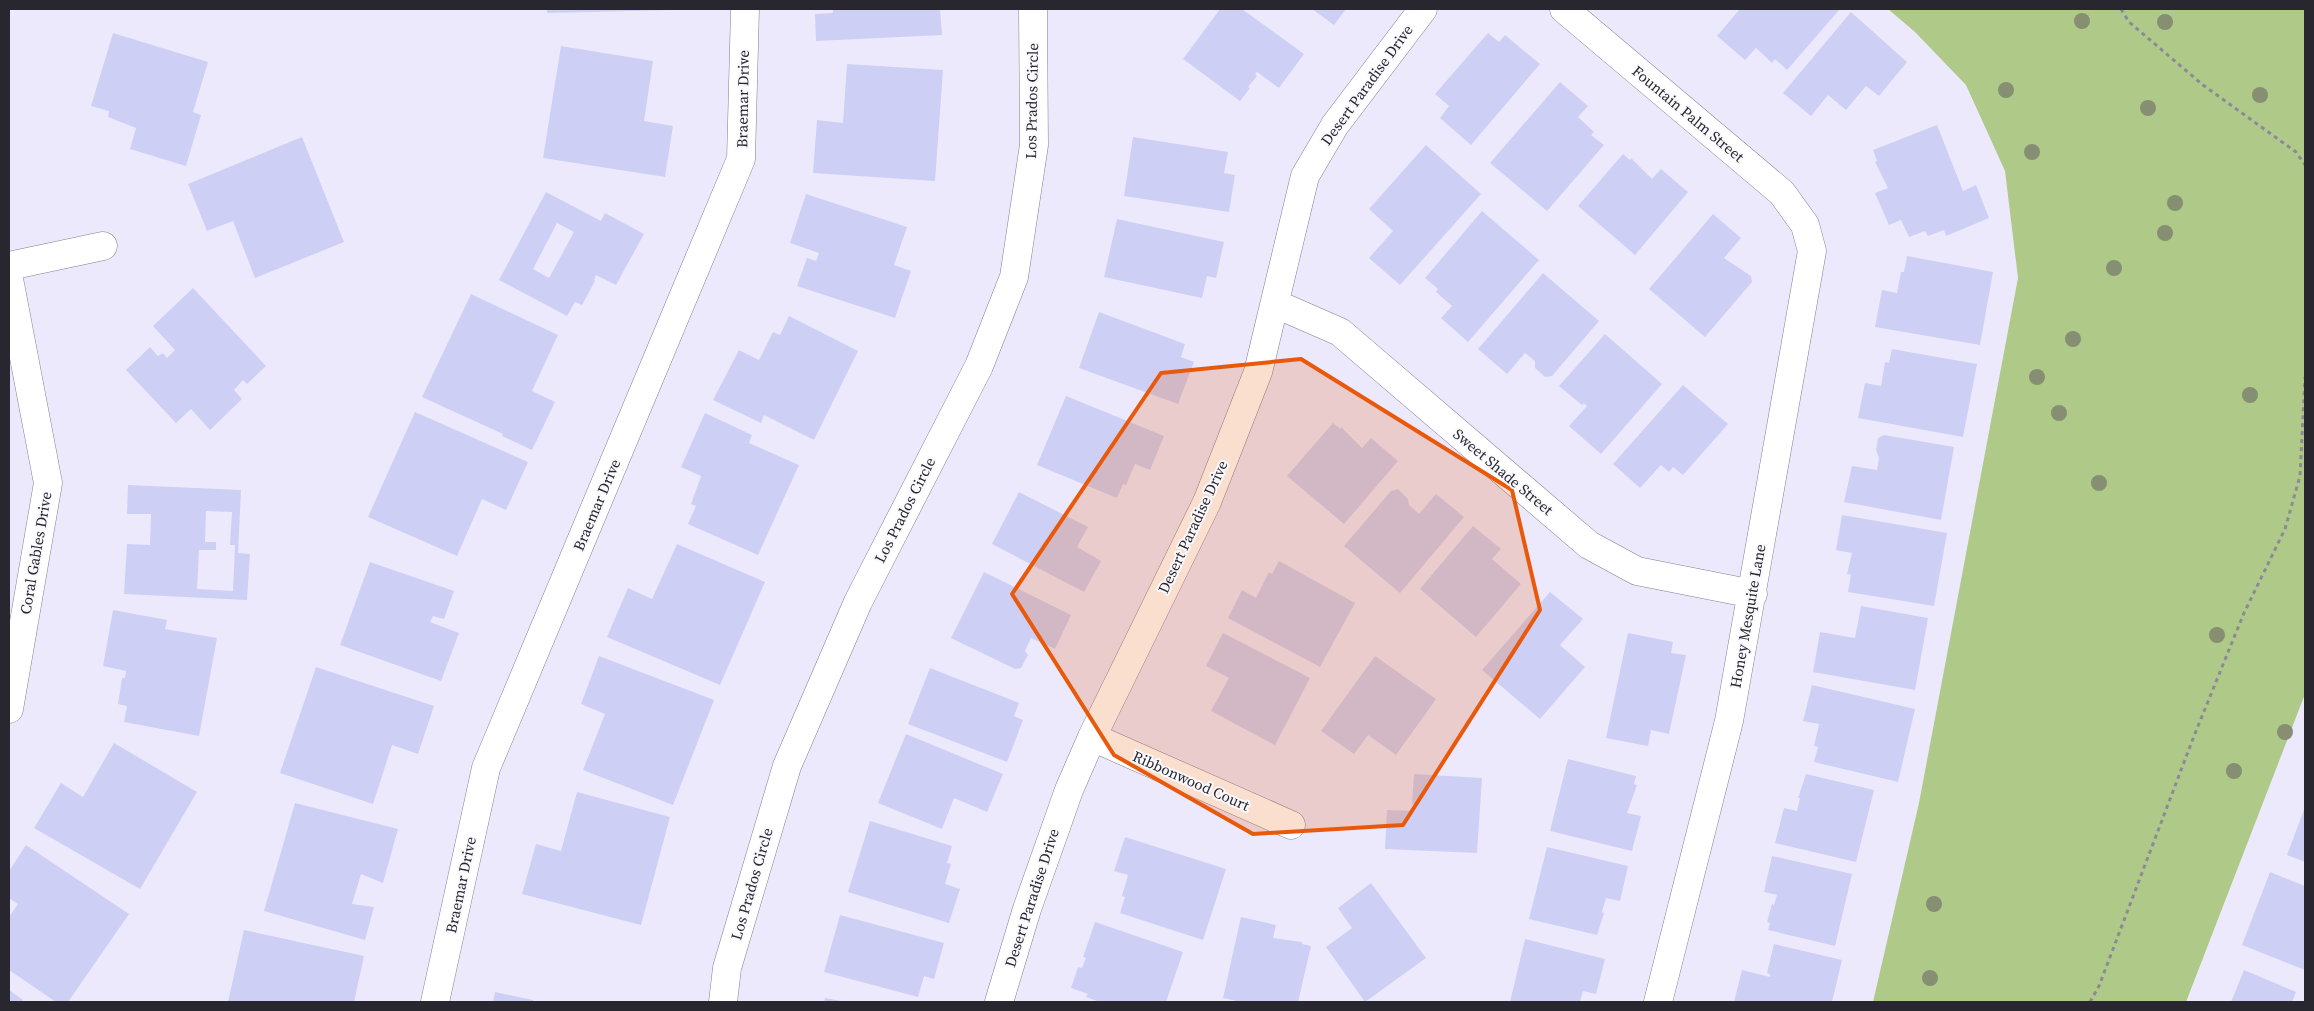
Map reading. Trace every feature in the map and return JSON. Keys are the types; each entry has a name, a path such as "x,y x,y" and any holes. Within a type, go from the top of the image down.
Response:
{"street":[{"name":"Braemar Drive","path":"435,1002 486,768 742,158 745,9"},
{"name":"Los Prados Circle","path":"723,1002 727,968 787,766 858,602 979,366 1014,277 1034,146 1033,9"},
{"name":"Desert Paradise Drive","path":"999,1002 1047,848 1092,737 1207,502 1258,372 1276,304 1305,176 1334,125 1423,9"},
{"name":"Fountain Palm Street","path":"1564,9 1782,193 1805,225"},
{"name":"Honey Mesquite Lane","path":"1658,1002 1729,721 1753,594 1812,251 1805,225"},
{"path":"9,266 103,246"},
{"name":"Coral Gables Drive","path":"9,279 48,483 9,710"},
{"name":"Sweet Shade Street","path":"1276,304 1340,332 1589,545 1637,572 1753,594"},
{"name":"Ribbonwood Court","path":"1092,737 1291,825"}],"path":[{"path":"2121,9 2129,22 2196,79 2296,152 2305,165"},
{"path":"2090,1002 2099,986 2194,736 2244,613 2285,529 2300,476 2305,377"}],"highlighted area":[{"path":"1301,359 1512,490 1540,610 1403,825 1253,834 1114,755 1012,594 1161,373"}],"green space":[{"path":"1888,9 2305,9 2305,694 2186,1002 1873,1002 1919,803 2018,278 2005,171 1966,85 1915,32"}],"building":[{"path":"547,9 674,9 674,10 547,13"},
{"path":"833,9 940,9 942,35 816,41 815,14 833,13"},
{"path":"1220,9 1242,9 1304,54 1279,88 1257,72 1255,74 1257,76 1248,87 1250,88 1240,101 1183,59"},
{"path":"1312,9 1346,9 1334,25"},
{"path":"1740,9 1840,9 1787,70 1775,59 1772,63 1756,48 1745,60 1717,36"},
{"path":"1851,12 1907,62 1879,96 1866,86 1846,110 1828,95 1811,116 1783,93"},
{"path":"113,33 208,62 193,112 201,115 186,166 130,149 136,128 108,117 109,111 91,106"},
{"path":"1488,33 1499,42 1505,35 1540,64 1471,145 1440,118 1449,106 1435,94"},
{"path":"561,46 653,61 644,121 673,126 665,177 543,158"},
{"path":"847,64 943,70 935,181 813,173 817,120 843,123"},
{"path":"1560,82 1588,106 1578,117 1594,132 1591,135 1604,145 1547,211 1490,163"},
{"path":"1937,125 1963,191 1976,185 1989,218 1946,236 1944,230 1928,236 1925,231 1909,237 1901,220 1889,225 1875,193 1888,188 1875,162 1877,161 1873,150"},
{"path":"302,137 344,242 255,278 233,221 207,231 188,184"},
{"path":"1133,137 1228,152 1224,173 1235,175 1229,212 1124,196"},
{"path":"1426,145 1481,194 1400,285 1369,258 1393,231 1369,209"},
{"path":"1623,154 1630,160 1631,158 1652,179 1661,169 1688,192 1635,255 1578,206"},
{"path":"546,192 601,221 605,213 644,234 616,285 596,275 595,281 582,305 575,302 567,316 499,280","holes":["557,223 574,232 549,278 533,269"]},
{"path":"806,194 907,227 894,265 911,271 895,318 797,286 807,258 816,261 819,253 790,243"},
{"path":"1482,211 1539,260 1468,342 1441,318 1452,306 1436,292 1438,289 1425,278"},
{"path":"1713,214 1741,238 1724,258 1751,276 1752,282 1705,337 1649,289"},
{"path":"1117,219 1224,242 1216,278 1207,276 1202,298 1104,277"},
{"path":"1907,256 1993,272 1980,345 1875,327 1882,290 1897,293 1901,272 1904,272"},
{"path":"1543,273 1599,321 1552,376 1545,377 1535,368 1535,361 1525,353 1507,374 1478,349"},
{"path":"193,288 266,366 247,384 243,380 234,390 242,399 210,430 191,409 176,423 126,370 150,347 158,356 163,353 167,358 175,350 153,326"},
{"path":"471,294 558,335 532,391 555,402 532,450 502,436 503,434 422,397"},
{"path":"1099,312 1185,344 1181,357 1194,362 1178,404 1079,368"},
{"path":"789,316 858,351 814,440 764,415 761,423 713,400 739,350 759,360 773,332 780,335"},
{"path":"1605,334 1662,384 1601,454 1569,426 1587,406 1584,403 1582,405 1559,386"},
{"path":"1892,349 1977,364 1963,437 1858,418 1865,383 1881,386 1885,362 1889,363"},
{"path":"1683,385 1728,424 1683,475 1673,467 1669,472 1661,465 1640,488 1613,464"},
{"path":"1066,396 1164,436 1150,470 1135,464 1126,485 1123,484 1117,498 1037,465"},
{"path":"415,412 528,462 506,510 482,499 457,556 368,517"},
{"path":"705,413 752,435 749,443 799,465 758,555 688,524 696,506 691,504 701,476 681,467"},
{"path":"1333,423 1340,429 1341,427 1362,448 1371,438 1398,461 1344,524 1287,476"},
{"path":"1884,435 1954,447 1941,520 1844,502 1852,466 1877,470 1879,458 1876,450 1878,438"},
{"path":"128,485 241,490 238,553 250,554 247,600 124,594 127,544 150,545 151,514 127,514","holes":["206,511 232,512 230,545 235,545 233,591 197,589 199,550 216,550 216,542 205,542"]},
{"path":"1398,489 1408,499 1409,505 1419,514 1436,494 1464,517 1400,593 1344,546 1391,491"},
{"path":"1019,492 1088,527 1077,547 1101,561 1084,592 992,544"},
{"path":"1842,515 1947,533 1934,606 1848,592 1851,575 1847,574 1852,553 1836,550"},
{"path":"1473,526 1501,549 1492,559 1521,584 1476,637 1420,589"},
{"path":"677,544 765,582 720,685 607,637 628,588 652,599"},
{"path":"1279,561 1355,603 1320,667 1228,618 1242,590 1256,598 1269,572 1272,574"},
{"path":"370,562 454,591 444,619 433,616 430,622 459,633 441,681 340,645"},
{"path":"984,572 1071,615 1055,649 1031,638 1025,651 1028,655 1021,668 1015,669 951,638"},
{"path":"1550,592 1583,619 1560,645 1585,667 1540,719 1482,670"},
{"path":"1861,606 1928,618 1915,690 1813,672 1820,632 1855,638"},
{"path":"113,610 167,620 165,629 217,638 199,736 124,722 127,706 118,704 122,678 125,678 126,671 103,666"},
{"path":"1223,633 1310,678 1275,745 1211,711 1229,678 1206,666"},
{"path":"1628,633 1673,642 1671,653 1686,655 1669,734 1651,730 1648,746 1606,738"},
{"path":"599,656 714,700 673,805 583,770 605,714 581,704"},
{"path":"1375,656 1436,699 1396,755 1368,735 1354,754 1321,731"},
{"path":"316,667 434,706 418,754 392,745 373,804 280,773"},
{"path":"930,668 1019,703 1014,716 1023,720 1007,762 908,724"},
{"path":"1812,685 1915,709 1898,782 1814,762 1818,747 1814,746 1819,724 1803,721"},
{"path":"906,734 1003,774 987,812 954,798 942,829 878,803"},
{"path":"114,743 197,792 140,889 34,828 61,783 83,797"},
{"path":"1568,759 1636,776 1634,784 1637,785 1627,813 1641,816 1632,851 1550,831"},
{"path":"1414,774 1482,778 1477,853 1385,849 1387,810 1415,811 1415,804 1412,804"},
{"path":"1806,774 1874,790 1856,862 1775,843 1784,808 1797,811 1800,798 1798,798"},
{"path":"577,792 670,817 641,925 522,894 536,844 561,851"},
{"path":"295,803 398,829 383,883 361,874 352,904 374,907 365,940 264,911"},
{"path":"2305,807 2305,862 2287,855"},
{"path":"870,821 952,846 947,863 951,864 945,884 960,889 949,923 848,892"},
{"path":"1125,837 1226,869 1203,940 1120,913 1125,897 1122,896 1128,875 1114,871"},
{"path":"26,845 129,914 68,1002 56,1002 9,970 9,917 18,904 9,898 9,871"},
{"path":"1547,847 1628,866 1620,901 1606,898 1602,912 1604,913 1597,935 1529,919"},
{"path":"1772,856 1852,874 1835,946 1768,930 1770,923 1767,922 1772,904 1774,905 1777,895 1764,892"},
{"path":"2270,872 2305,886 2305,970 2242,945"},
{"path":"1371,883 1426,958 1365,1002 1326,947 1352,928 1338,908"},
{"path":"840,915 944,943 934,979 924,976 918,997 824,972"},
{"path":"1241,917 1276,925 1273,938 1302,942 1302,944 1311,946 1298,1002 1241,1002 1223,998"},
{"path":"1095,922 1183,952 1166,1002 1100,1002 1086,997 1088,994 1071,988 1078,967 1082,968 1086,958 1083,957"},
{"path":"244,930 364,956 354,1002 228,1002"},
{"path":"1525,939 1605,959 1596,994 1583,991 1580,1002 1510,1002"},
{"path":"1774,944 1842,960 1832,1002 1734,1002 1742,970 1770,977 1770,974 1767,973"},
{"path":"2244,970 2296,992 2292,1002 2231,1002"},
{"path":"9,990 23,1000 22,1002 9,1002"},
{"path":"495,992 533,1000 533,1002 493,1002"},
{"path":"825,998 841,1001 841,1002 824,1002"}]}
